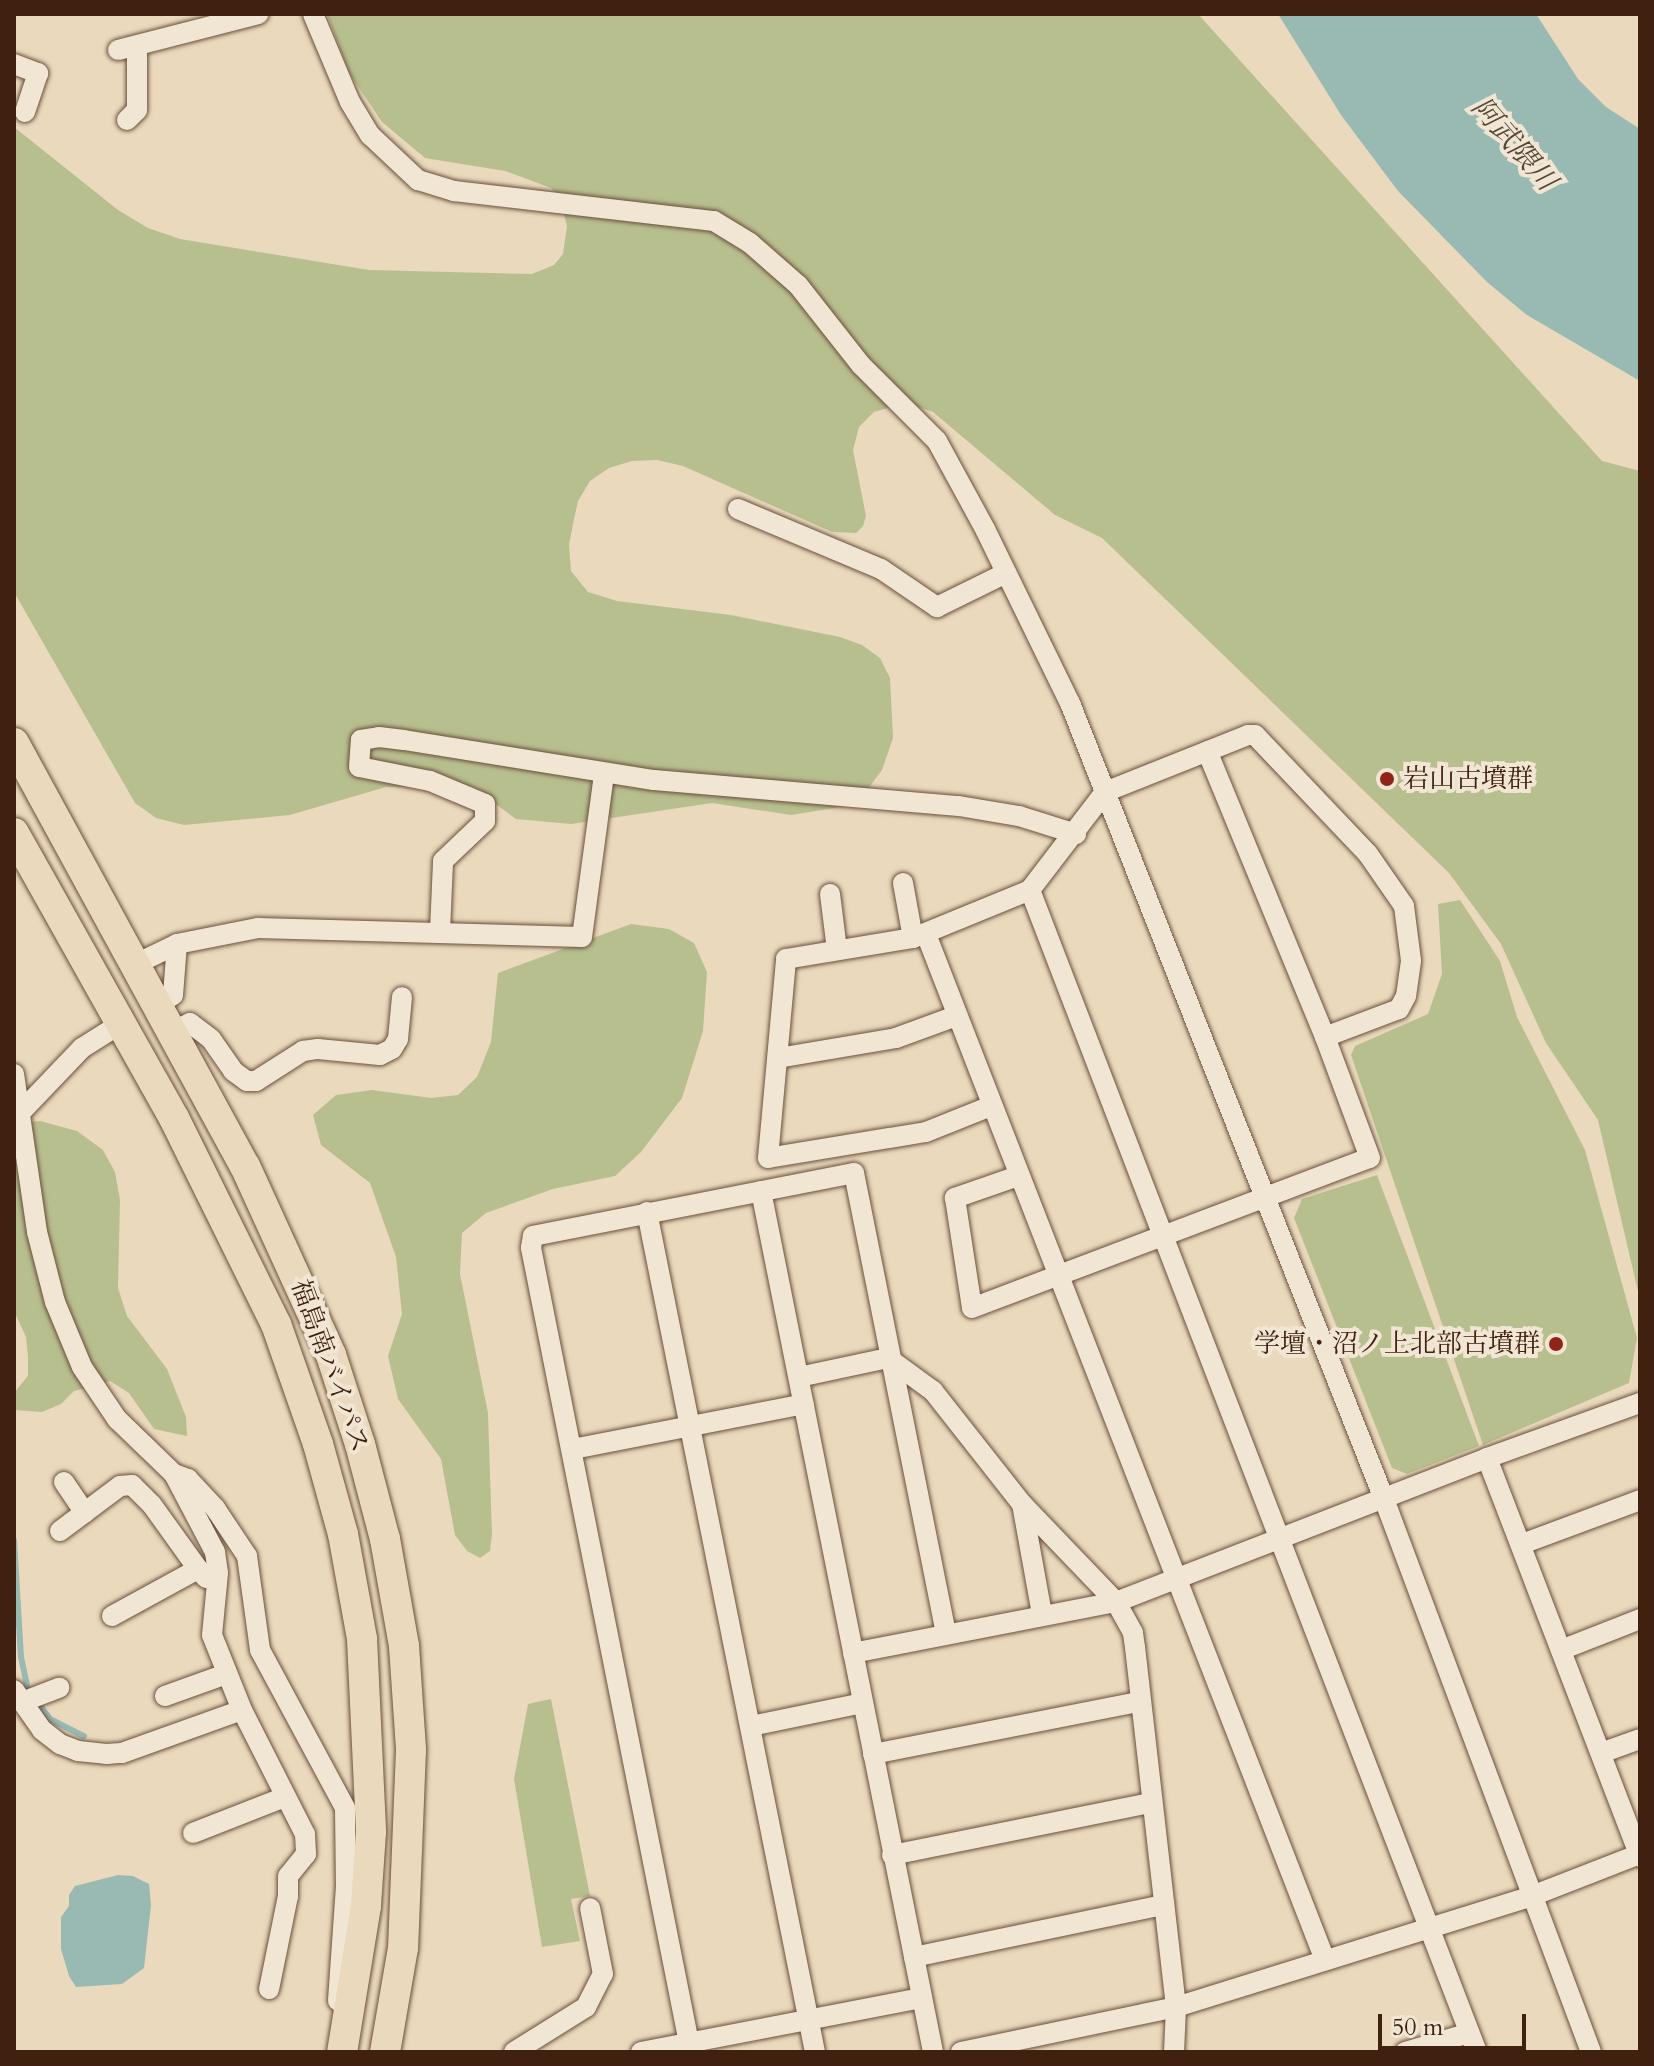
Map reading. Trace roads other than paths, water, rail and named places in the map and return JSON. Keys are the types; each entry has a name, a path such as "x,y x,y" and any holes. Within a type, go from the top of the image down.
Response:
{"highway":[{"name":"福島南バイパス","path":"14,743 245,1166 326,1342 360,1444 385,1539 404,1646 411,1750 403,1948 385,2052"},
{"name":"福島南バイパス","path":"14,833 210,1186 276,1324 318,1444 343,1534 362,1639 371,1832 366,1906 342,2052"}],"street":[{"path":"127,120 137,110 127,49 258,14"},
{"path":"313,14 350,102 370,135 418,180 454,191 714,221 750,243 798,285 861,365 937,441 954,469 1070,703 1384,1499 1591,2052"},
{"path":"14,64 38,73 25,112"},
{"path":"738,509 881,569 937,607 1006,573"},
{"path":"991,1106 926,1132 768,1158 786,959 919,936 1030,890 1076,834 1105,792 1248,735 1255,735 1368,854 1404,906 1411,961 1406,996 1399,1009 1325,1037"},
{"path":"440,931 443,861 485,821 485,804 430,781 359,767 361,740 379,737 404,740 604,775 959,806 1019,816 1076,834"},
{"path":"1018,1176 955,1198 972,1308 1370,1158 1325,1037 1207,751"},
{"path":"134,965 177,944 258,928 582,937 604,775"},
{"path":"903,883 919,936 956,1016 1325,1960"},
{"path":"1030,890 1473,2042 1405,2052"},
{"path":"830,894 837,950"},
{"path":"156,1006 173,995 177,944"},
{"path":"171,1032 190,1023 211,1039 233,1071 247,1081 256,1081 303,1051 330,1049 380,1055 392,1049 398,1039 402,997"},
{"path":"778,1058 896,1038 956,1016"},
{"path":"18,1115 82,1048 120,1024"},
{"path":"14,1074 37,1232 55,1302 82,1367 117,1419 174,1474 215,1552 218,1573 214,1586 212,1635 242,1710 305,1834 306,1854 288,1876 288,1896 269,1989"},
{"path":"695,2045 531,1248 533,1236 854,1173 888,1358 946,1634"},
{"path":"761,1191 933,2052"},
{"path":"647,1212 815,2052"},
{"path":"799,1377 888,1358 933,1391 1022,1504 1116,1602 1133,1633 1138,1702 1176,2007 1174,2052"},
{"path":"853,1653 1116,1602 1487,1458 1640,1403"},
{"path":"573,1449 804,1404"},
{"path":"961,2052 1176,2007 1532,1896 1640,1855 1487,1458"},
{"path":"174,1474 188,1479 215,1508 247,1556 260,1650 345,1808 346,1873 334,2052"},
{"path":"64,1482 85,1513"},
{"path":"60,1531 120,1486 132,1485 152,1505 214,1586"},
{"path":"1522,1544 1640,1500"},
{"path":"1022,1504 1042,1614"},
{"path":"112,1616 198,1569"},
{"path":"1561,1650 1640,1619"},
{"path":"165,1696 226,1674"},
{"path":"59,1688 18,1696 42,1730 60,1744 78,1751 122,1753 242,1710"},
{"path":"873,1754 1138,1702"},
{"path":"751,1726 863,1703"},
{"path":"1601,1753 1640,1739"},
{"path":"193,1833 285,1797"},
{"path":"892,1855 1150,1803"},
{"path":"914,1957 1163,1905"},
{"path":"514,2052 586,2007 603,1974 590,1908"},
{"path":"641,2052 695,2045 922,1998"}],"water":[{"name":"阿武隈川","path":"1278,14 1536,14 1578,79 1606,107 1640,129 1640,381 1527,315 1487,282 1398,191 1341,115"},
{"path":"118,1875 133,1876 149,1884 151,1905 144,1968 122,1984 76,1987 69,1976 61,1949 61,1917 69,1906 69,1895 75,1886"}],"waterway":[{"path":"14,1540 21,1657 28,1691"},
{"path":"39,1704 50,1719 84,1736"}],"place":[{"name":"岩山古墳群","path":"1387,779"},
{"name":"学壇・沼ノ上北部古墳群","path":"1556,1344"}]}
